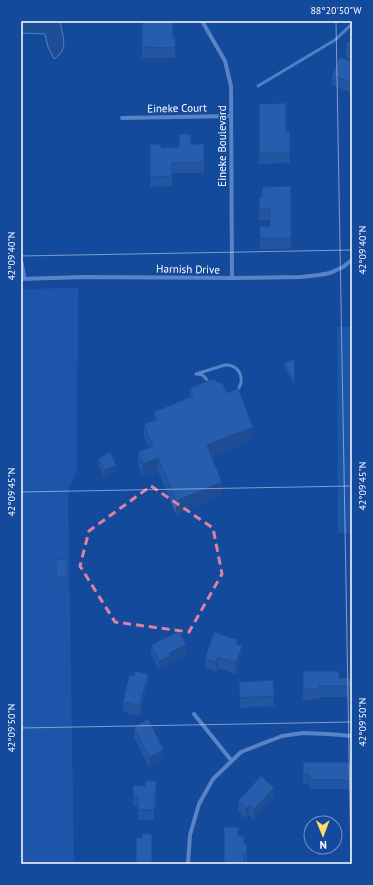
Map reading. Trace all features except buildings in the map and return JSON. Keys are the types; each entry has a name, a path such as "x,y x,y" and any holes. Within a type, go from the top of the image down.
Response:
{"street":[{"name":"Eineke Boulevard","path":"202,21 225,61 231,86 232,278"},
{"name":"Eineke Court","path":"122,118 231,116"},
{"name":"Harnish Drive","path":"23,279 84,277 232,278 319,275 343,267 352,260"},
{"path":"194,714 231,760"},
{"path":"188,864 190,836 199,804 213,780 240,752 282,736 303,733 352,736"}],"lane":[{"path":"21,257 23,279"},
{"path":"225,365 230,365 241,374 242,382 235,392 230,394 219,393 211,388 203,375 196,374 225,365"}],"highlighted area":[{"path":"151,486 213,528 222,574 189,632 115,622 80,566 89,531"}],"shaded area":[{"path":"21,21 60,21 64,42 62,51 59,55 54,59 48,47 45,34 21,33"},
{"path":"78,288 77,469 68,493 74,864 21,864 21,289"},
{"path":"337,327 352,327 352,533 338,533"}],"waterway":[{"path":"258,86 335,40 352,24"}]}
